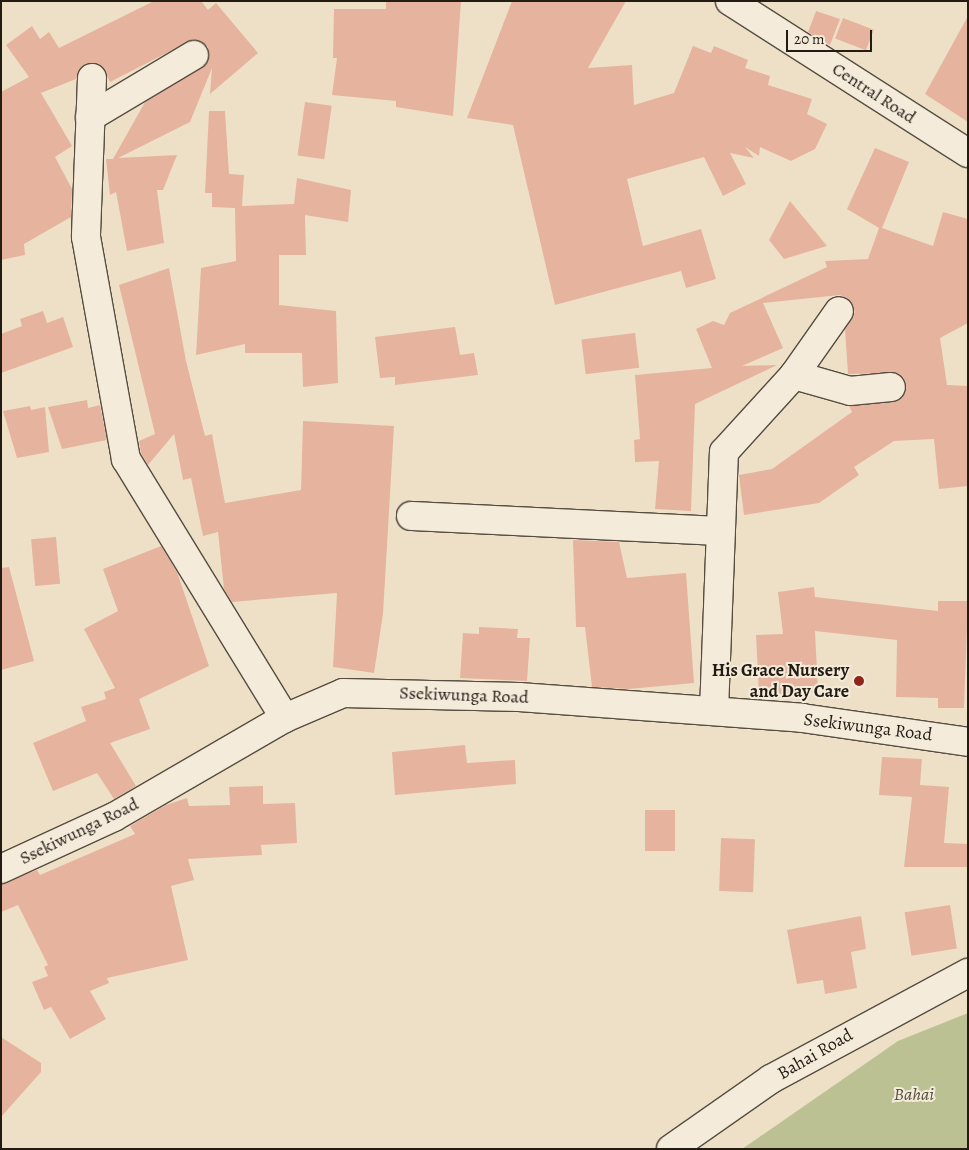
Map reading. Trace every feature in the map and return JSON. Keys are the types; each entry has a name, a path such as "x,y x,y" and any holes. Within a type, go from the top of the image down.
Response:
{"street":[{"name":"Central Road","path":"730,1 968,152"},
{"path":"90,117 194,55"},
{"path":"92,78 86,237 126,460 285,718"},
{"path":"714,711 724,452 794,375 839,311"},
{"path":"794,375 850,391 891,387"},
{"path":"411,516 721,531"},
{"name":"Ssekiwunga Road","path":"1,869 114,816 285,718 343,693 366,692 520,697 714,711 802,718 968,742"},
{"name":"Bahai Road","path":"671,1149 771,1079 968,973"}],"green space":[{"name":"Bahai","path":"968,1013 968,1149 742,1149 898,1041"}],"building":[{"path":"154,1 201,1 208,10 216,3 258,53 210,94 212,68 190,122 118,158 177,155 163,190 157,190 164,243 127,251 116,192 110,195 106,159 113,159 145,102 207,63 208,47 194,39 110,82 101,65 85,64 76,79 41,93 72,146 55,157 72,189 71,217 24,244 25,255 1,260 1,92 29,77 6,45 32,26 40,39 49,32 59,48"},
{"path":"461,1 453,116 396,107 396,101 332,95 337,58 333,58 334,9 386,9 386,2"},
{"path":"512,1 626,1 588,68 632,65 634,105 674,93 693,46 711,53 714,46 748,60 745,68 770,76 768,85 812,99 807,114 827,124 815,149 791,161 760,147 759,156 745,147 754,158 730,153 746,184 723,196 704,157 627,179 643,246 701,229 716,279 686,288 681,271 555,305 513,125 467,118"},
{"path":"816,11 840,19 830,45 808,32"},
{"path":"968,16 968,122 925,94"},
{"path":"843,18 874,30 866,50 835,39"},
{"path":"305,102 332,106 324,159 297,155"},
{"path":"209,111 225,111 229,174 244,175 242,206 294,204 297,178 351,190 348,222 305,215 306,255 279,255 279,305 336,311 338,383 303,387 302,353 245,353 245,344 196,355 201,268 236,261 235,208 212,207 212,193 205,193"},
{"path":"875,148 909,162 882,228 933,246 943,212 968,219 968,323 940,338 947,385 968,386 968,486 939,489 934,439 894,441 854,467 859,475 819,503 744,515 739,475 772,469 852,412 849,406 893,402 905,393 904,378 897,373 848,374 845,329 855,312 848,299 840,295 763,303 783,348 742,366 777,365 695,404 691,511 655,509 659,461 635,462 634,440 640,439 635,375 712,368 696,329 713,321 724,325 730,313 827,267 825,261 868,259 879,228 847,209"},
{"path":"790,201 827,246 784,259 769,240"},
{"path":"169,268 186,361 205,436 212,434 225,503 301,490 303,421 394,426 383,614 374,673 333,667 337,593 232,602 224,589 218,532 203,536 191,478 183,480 174,434 148,465 141,453 139,441 155,434 119,285"},
{"path":"43,311 47,323 63,317 73,347 1,373 1,334 22,326 20,319"},
{"path":"455,327 460,355 474,353 478,375 395,385 395,377 380,378 375,337"},
{"path":"635,333 639,368 586,374 581,340"},
{"path":"87,400 88,408 100,405 107,440 62,449 48,407"},
{"path":"30,406 31,410 45,407 49,452 17,458 3,411"},
{"path":"56,537 60,584 35,586 31,539"},
{"path":"573,540 619,542 627,578 686,573 694,683 629,689 592,687 585,627 576,627"},
{"path":"161,546 177,572 209,666 139,699 150,729 110,743 136,786 114,799 97,773 53,791 33,743 86,721 81,707 106,699 104,692 115,688 84,629 118,611 103,569"},
{"path":"9,567 34,661 1,670 1,568"},
{"path":"814,587 815,597 938,611 938,601 968,601 964,708 938,708 938,698 896,697 897,640 815,631 818,692 759,695 756,635 783,634 778,592"},
{"path":"479,627 518,629 517,638 530,638 527,681 460,678 463,633 479,634"},
{"path":"465,745 467,763 515,760 516,784 395,795 392,752"},
{"path":"882,757 922,759 920,785 949,787 944,843 968,844 968,867 904,867 912,797 879,795"},
{"path":"263,786 263,804 295,803 297,843 261,845 262,855 188,859 194,880 171,886 188,960 107,978 109,983 90,991 106,1019 70,1039 51,1007 44,1010 32,982 48,976 44,967 48,965 18,905 1,912 1,884 37,870 40,875 135,834 130,826 166,805 187,798 189,806 230,805 229,787"},
{"path":"645,810 675,810 675,851 645,851"},
{"path":"721,838 755,839 753,892 719,891"},
{"path":"950,905 957,948 911,956 905,912"},
{"path":"861,916 866,949 851,952 857,988 825,994 823,980 797,984 787,930"},
{"path":"1,1037 41,1063 41,1072 1,1117"}],"place":[{"name":"His Grace Nursery and Day Care","path":"859,681"}]}
